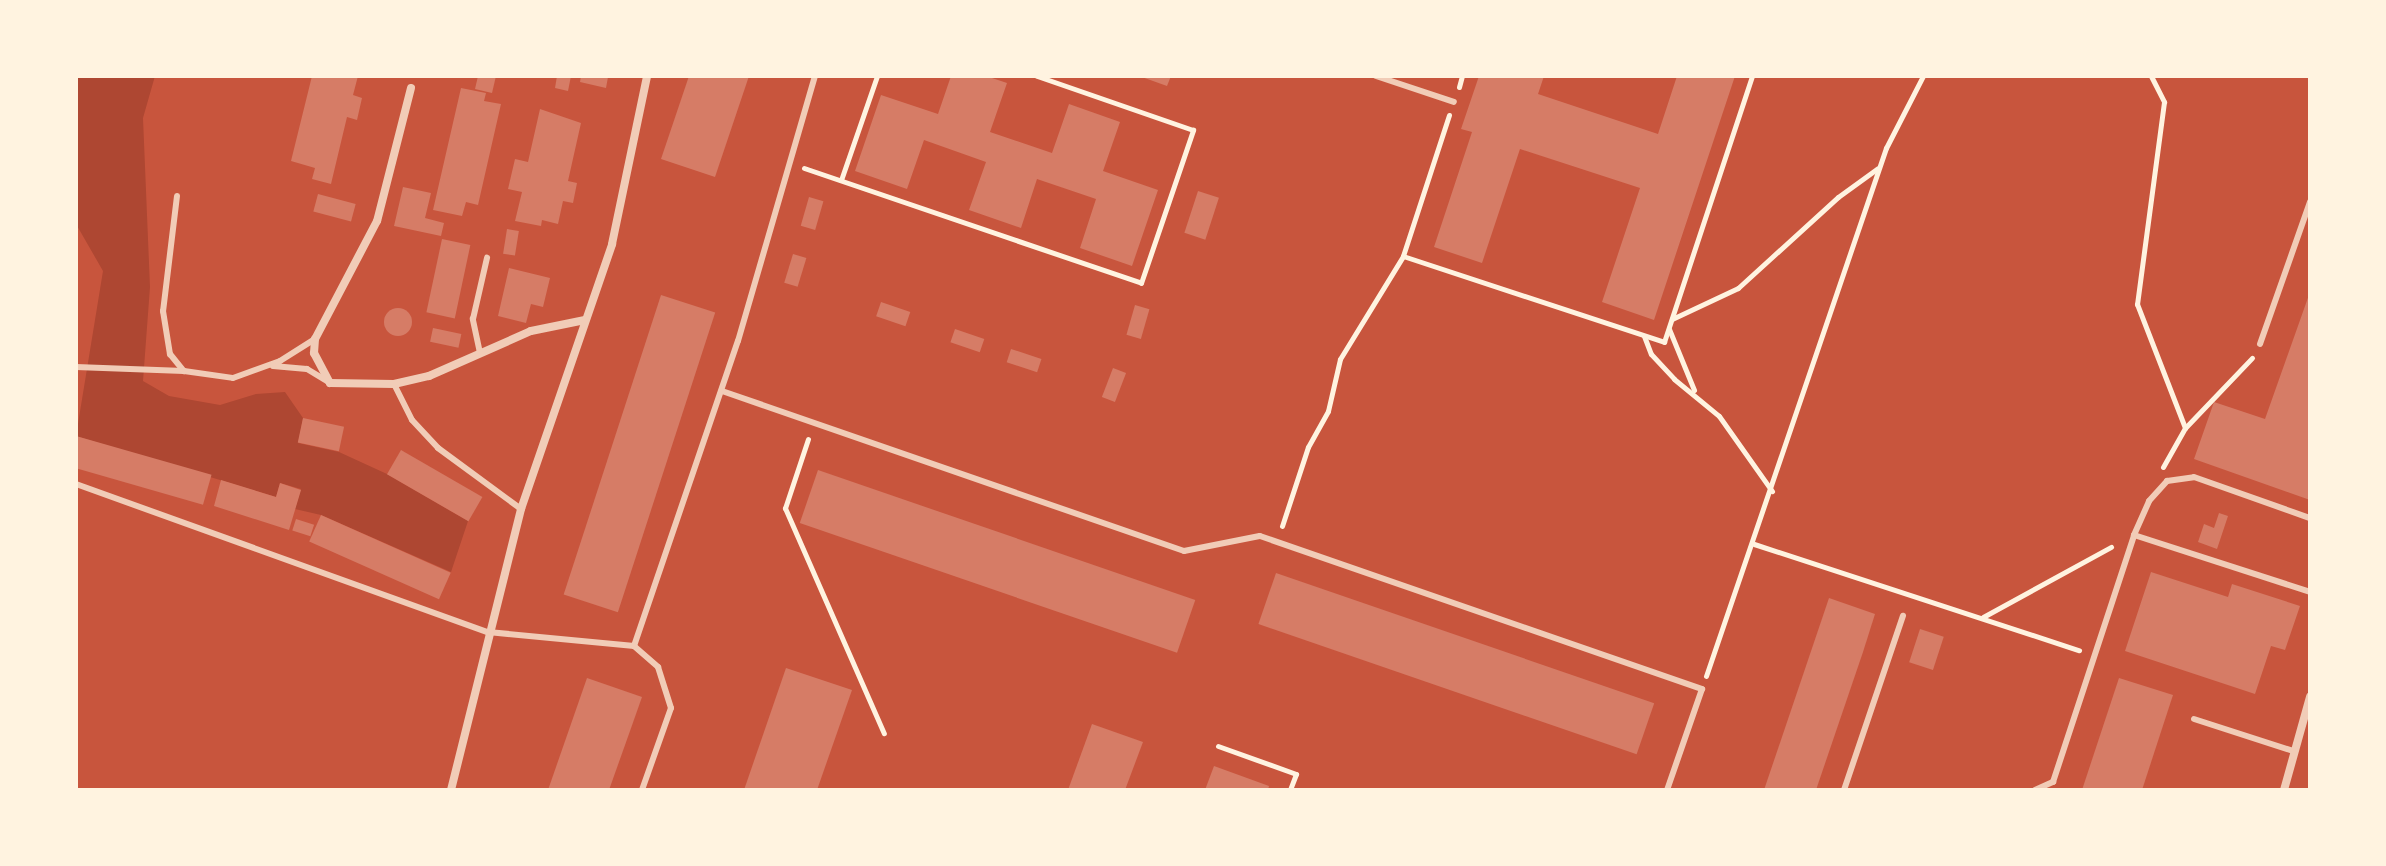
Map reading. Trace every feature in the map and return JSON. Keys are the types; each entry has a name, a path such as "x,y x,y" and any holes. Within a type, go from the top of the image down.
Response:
{"street":[{"path":"451,790 521,509 619,215 647,76"},
{"path":"411,88 377,221 315,339 314,353 330,383 394,384 531,331 585,320"},
{"path":"2284,790 2310,697"}],"lane":[{"path":"634,646 722,391 815,76"},
{"path":"1376,76 1454,102"},
{"path":"177,196 163,311 170,354 184,371"},
{"path":"2260,344 2310,202"},
{"path":"480,353 473,319 487,258"},
{"path":"76,367 184,371 233,378 265,367 315,339"},
{"path":"265,367 307,369 330,383"},
{"path":"394,384 412,420 438,448 521,509"},
{"path":"722,391 1184,551 1260,536 1702,689 1667,790"},
{"path":"2035,790 2053,782 2134,535 2149,501 2167,481 2194,477 2310,518"},
{"path":"76,484 488,632 634,646 658,667 671,708 642,790"},
{"path":"2134,535 2310,592"},
{"path":"1844,790 1903,616"},
{"path":"2194,719 2293,751"}],"path":[{"path":"841,180 877,76"},
{"path":"789,162 1141,283 1193,130 1037,76"},
{"path":"1277,542 1308,447 1328,411 1340,359 1403,256 1462,76"},
{"path":"1403,256 1664,342 1752,76"},
{"path":"1702,689 1754,544 1880,167 1904,107 1923,76"},
{"path":"2151,76 2164,102 2137,304 2185,428"},
{"path":"1671,319 1738,288 1838,197 1880,167"},
{"path":"1669,328 1694,391"},
{"path":"1643,335 1651,354 1674,379 1694,391 1719,416 1772,491"},
{"path":"2149,501 2185,428 2260,344"},
{"path":"814,423 785,508 884,733"},
{"path":"1982,618 2134,535"},
{"path":"1754,544 2095,655"},
{"path":"1218,746 1296,774 1290,790"}],"shaded area":[{"path":"76,76 155,76 143,118 150,287 143,381 169,396 220,405 256,394 285,392 303,418 298,443 339,452 387,474 468,521 451,572 321,515 295,509 301,489 280,483 276,497 76,436 103,271 76,224"}],"building":[{"path":"312,76 358,76 353,95 362,98 357,120 347,117 331,184 312,179 315,168 291,161"},
{"path":"478,76 496,76 492,93 475,89"},
{"path":"557,76 571,76 568,91 555,88"},
{"path":"581,76 616,76 608,77 606,88 580,82"},
{"path":"689,76 749,76 715,177 661,159"},
{"path":"951,76 986,76 1007,83 990,132 1052,153 1069,104 1120,122 1103,171 1158,190 1132,266 1080,248 1096,199 1037,179 1021,228 969,210 986,162 924,140 907,189 855,171 881,95 938,114"},
{"path":"1139,76 1171,76 1167,86"},
{"path":"1479,76 1544,76 1538,94 1658,134 1677,76 1735,76 1654,320 1602,302 1640,188 1520,149 1482,263 1434,247 1472,132 1461,129"},
{"path":"461,88 486,93 484,101 501,104 478,205 466,202 462,216 433,210"},
{"path":"540,109 581,123 568,181 577,183 573,203 563,201 558,224 542,220 541,226 515,221 522,192 508,189 515,159 528,162"},
{"path":"403,187 431,193 425,218 444,223 441,236 394,226"},
{"path":"1198,191 1219,198 1205,240 1184,233"},
{"path":"318,194 356,204 351,221 313,211"},
{"path":"809,197 823,201 815,230 801,226"},
{"path":"507,229 519,231 515,256 503,254"},
{"path":"442,239 470,245 455,318 426,312"},
{"path":"793,254 806,258 798,287 784,283"},
{"path":"509,268 550,278 543,307 531,304 526,323 498,316"},
{"path":"2310,292 2310,500 2194,459 2214,402 2265,419"},
{"path":"661,295 715,313 618,612 564,595"},
{"path":"881,302 910,312 905,326 876,316"},
{"path":"1135,305 1149,309 1141,339 1126,335"},
{"path":"398,308 408,312 412,322 408,332 398,336 388,332 384,322 388,312"},
{"path":"433,328 461,334 458,348 430,342"},
{"path":"955,329 984,339 980,352 950,342"},
{"path":"1011,349 1041,359 1037,372 1007,362"},
{"path":"1113,368 1126,373 1115,402 1102,397"},
{"path":"303,418 344,427 339,451 298,442"},
{"path":"76,436 212,475 203,505 76,468"},
{"path":"401,450 482,497 468,521 387,474"},
{"path":"818,470 1195,600 1177,653 800,523"},
{"path":"221,480 276,497 280,483 301,490 289,530 214,506"},
{"path":"2219,513 2228,516 2217,549 2198,542 2204,524 2214,528"},
{"path":"321,515 451,573 439,599 309,541"},
{"path":"296,519 314,525 310,536 292,530"},
{"path":"2151,572 2228,597 2232,584 2300,606 2285,650 2271,646 2255,694 2125,651"},
{"path":"1276,573 1654,703 1637,754 1258,624"},
{"path":"1829,598 1875,614 1863,652 1816,790 1764,790"},
{"path":"1920,629 1944,637 1933,670 1909,662"},
{"path":"786,668 852,690 817,790 744,790"},
{"path":"587,678 642,697 609,790 548,790"},
{"path":"2119,678 2173,695 2142,790 2082,790"},
{"path":"1092,724 1143,742 1125,790 1068,790"},
{"path":"1214,766 1269,786 1268,790 1205,790"}]}
